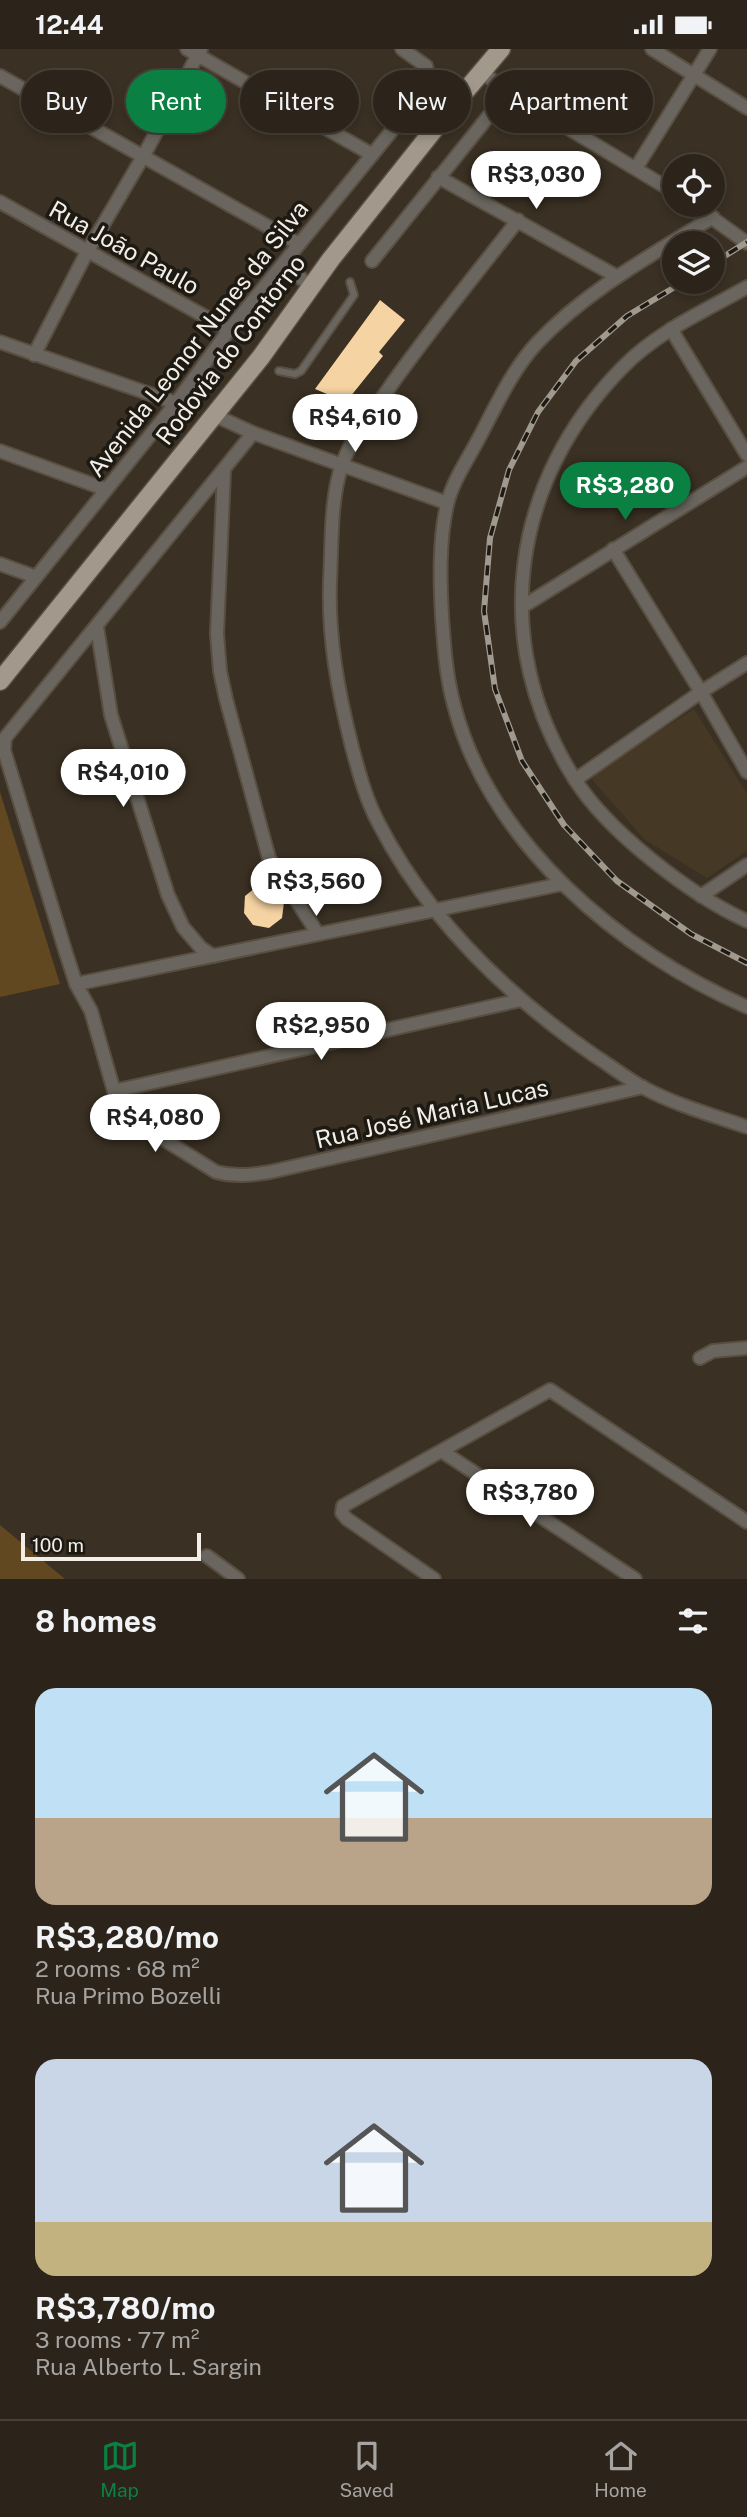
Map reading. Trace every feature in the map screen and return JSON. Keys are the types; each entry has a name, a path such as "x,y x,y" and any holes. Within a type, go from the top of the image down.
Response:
{"main road":[{"name":"Rodovia do Contorno","path":"471,86 501,49"},
{"name":"Rodovia do Contorno","path":"0,681 261,357 432,133"}],"street":[{"path":"402,49 426,66 427,70"},
{"path":"652,49 747,108"},
{"path":"636,168 710,49"},
{"path":"34,355 87,252 144,155 195,51 371,154"},
{"path":"0,76 299,244"},
{"path":"372,261 485,120"},
{"name":"Avenida Leonor Nunes da Silva","path":"0,622 176,403 229,330 389,133"},
{"path":"577,133 662,184"},
{"path":"438,177 616,275"},
{"name":"Rua João Paulo","path":"0,202 229,330"},
{"path":"747,243 713,217 616,275 536,344 520,366 483,431 447,503 441,597 444,642 454,705 475,762 494,796 527,842 562,884 601,919 688,979 747,1007"},
{"path":"518,220 405,365 353,439 341,466 332,530 329,615 337,684 357,765 370,804 388,841 434,910 521,1000 579,1045 643,1087 747,1127"},
{"path":"284,264 312,287"},
{"path":"747,286 671,329 624,366 576,424 552,464 538,496 526,540 521,583 527,661 537,701 551,737 575,780 627,838 681,883 747,921"},
{"path":"671,329 747,455"},
{"path":"0,342 176,403"},
{"path":"214,415 253,433 447,503"},
{"path":"253,433 225,471 5,738 4,750 76,984 91,1011 114,1091 521,1000"},
{"path":"0,451 105,489"},
{"path":"522,607 747,467"},
{"path":"225,471 218,582 217,634 220,671 269,858 318,934"},
{"path":"613,549 747,772"},
{"path":"0,564 36,577"},
{"path":"97,627 111,715 168,895 183,927 201,949 213,956"},
{"path":"575,780 747,663"},
{"path":"701,896 747,865"},
{"path":"76,984 562,884"},
{"name":"Rua José Maria Lucas","path":"114,1091 127,1115 136,1122 205,1166 230,1176 270,1172 643,1087"},
{"path":"700,1358 713,1351 746,1349"},
{"path":"435,1579 347,1519 342,1513 343,1506 550,1390 747,1522"},
{"path":"443,1452 635,1579"},
{"path":"207,1556 238,1579"}],"lane":[{"path":"279,371 295,374 300,371 354,295 350,282"}],"shaded area":[{"path":"694,709 747,794 747,851 707,878 645,840 589,776"},
{"path":"0,792 60,984 0,997"},
{"path":"0,1525 65,1579 0,1579"}],"building":[{"path":"380,300 405,320 379,352 383,356 346,402 315,389"},
{"path":"259,885 274,888 284,902 282,918 269,928 253,925 244,913 245,896"}],"railway":[{"path":"725,256 747,242"},
{"path":"663,294 627,316 576,361 538,412 509,470 490,538 484,611 495,689 522,761 564,825 617,881 691,934 747,963"}]}
